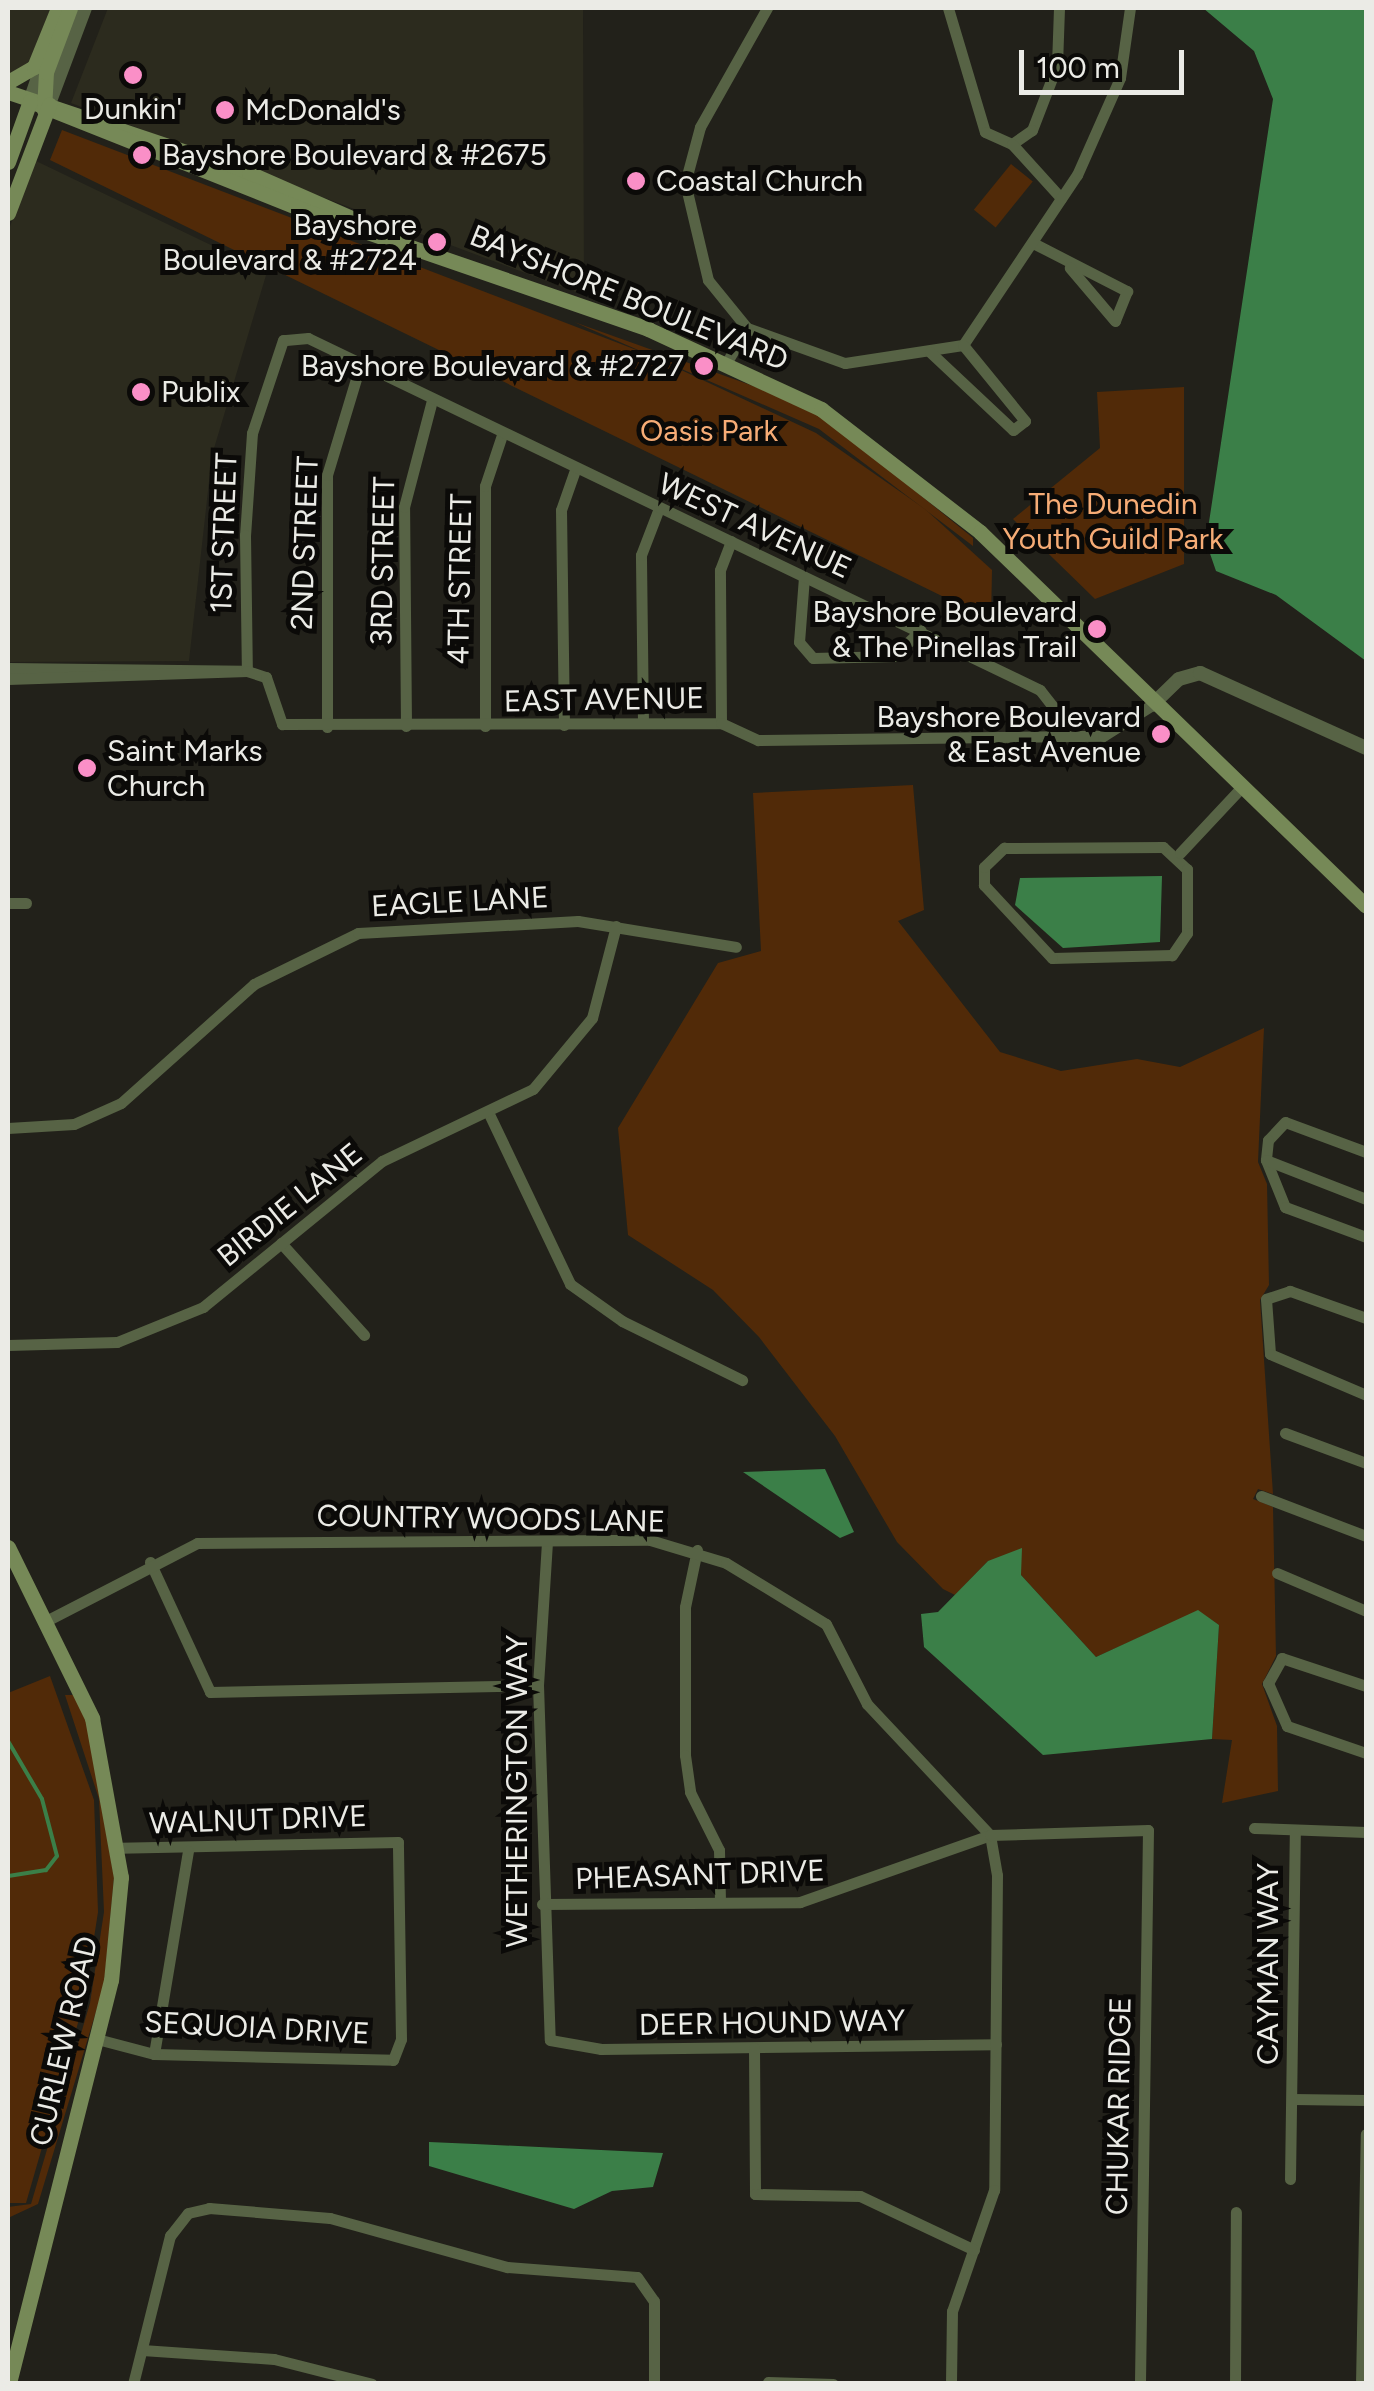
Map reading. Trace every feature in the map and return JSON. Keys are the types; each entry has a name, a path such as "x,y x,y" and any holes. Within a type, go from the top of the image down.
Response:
{"main road":[{"path":"8,82 34,68 64,8"},
{"path":"8,213 42,104 64,8"},
{"name":"BAYSHORE BOULEVARD","path":"8,92 728,360 821,408 924,481 1238,791 1366,906"},
{"path":"8,162 42,104"},
{"path":"8,190 42,104"},
{"name":"CURLEW ROAD","path":"8,1547 92,1718 120,1848 117,1945 97,2040 9,2384"}],"street":[{"path":"42,104 84,8"},
{"path":"767,8 700,127 684,183 708,280 747,328 845,363 963,344 1062,198 1120,78 1130,8"},
{"path":"948,8 986,132 1012,144 1062,198"},
{"path":"1012,144 1032,130 1057,65 1059,8"},
{"path":"1033,243 1070,268 1128,291 1115,321 1075,284 1070,268"},
{"path":"728,360 747,328"},
{"name":"WEST AVENUE","path":"293,334 921,630 1050,697 1054,736"},
{"name":"1ST STREET","path":"247,671 252,433 275,358 293,334"},
{"path":"930,352 1013,430 1025,421 963,344"},
{"name":"2ND STREET","path":"327,727 327,475 360,366"},
{"name":"3RD STREET","path":"406,726 404,508 432,400"},
{"name":"4TH STREET","path":"485,726 483,513 502,435"},
{"path":"564,724 562,510 575,470"},
{"path":"643,724 641,554 659,508"},
{"path":"721,723 720,570 731,541"},
{"path":"804,577 799,642 813,658 894,656 921,630"},
{"path":"8,668 247,671"},
{"path":"8,679 247,671"},
{"name":"EAST AVENUE","path":"247,671 266,677 282,724 327,727 721,723 758,740 1054,736 1116,733 1152,705"},
{"path":"1152,705 1178,679 1200,673 1366,748"},
{"path":"1180,854 1004,848 984,867 984,885 1052,958 1154,958 1172,954 1187,933 1180,854 1238,791"},
{"path":"8,903 26,903"},
{"name":"EAGLE LANE","path":"8,1128 74,1124 120,1103 254,984 323,944 397,926 616,926 736,947"},
{"name":"BIRDIE LANE","path":"8,1345 91,1346 148,1333 202,1307 382,1161 490,1116 533,1090 576,1046 616,926"},
{"path":"490,1116 570,1284 622,1321 742,1380"},
{"path":"1366,1152 1285,1122 1268,1140 1266,1160 1285,1208 1366,1238"},
{"path":"1266,1160 1366,1199"},
{"path":"282,1243 364,1335"},
{"path":"1366,1318 1274,1291 1270,1354 1366,1396"},
{"path":"1285,1433 1366,1463"},
{"path":"1262,1496 1366,1536"},
{"name":"COUNTRY WOODS LANE","path":"46,1621 150,1562 197,1543 547,1542 698,1550 826,1624 868,1704 990,1835"},
{"name":"WETHERINGTON WAY","path":"547,1542 538,1685 542,1904 550,2040"},
{"path":"698,1550 684,1606 685,1755 690,1792 718,1850 720,1902"},
{"path":"150,1562 210,1692 538,1685"},
{"path":"1278,1572 1366,1611"},
{"path":"1366,1686 1282,1658 1268,1683 1276,1718 1366,1753"},
{"path":"1254,1828 1366,1832"},
{"name":"PHEASANT DRIVE","path":"542,1904 836,1897 990,1835 1148,1830"},
{"name":"CHUKAR RIDGE","path":"1140,2384 1148,1830"},
{"name":"CAYMAN WAY","path":"1290,2180 1294,2098 1294,1830"},
{"path":"951,2384 952,2311 994,2190 1000,1899 990,1835"},
{"name":"WALNUT DRIVE","path":"120,1848 188,1850 398,1842 401,2039"},
{"path":"154,2054 188,1850"},
{"name":"SEQUOIA DRIVE","path":"97,2040 154,2054 393,2060 401,2039"},
{"name":"DEER HOUND WAY","path":"550,2040 601,2049 996,2044"},
{"path":"754,2048 755,2194 860,2196 974,2250"},
{"path":"1294,2098 1366,2100"},
{"path":"1361,2384 1366,2134"},
{"path":"133,2384 170,2236 188,2213 257,2208 330,2218 507,2267 636,2277 654,2301 654,2384"},
{"path":"1235,2384 1236,2212"},
{"path":"142,2350 274,2359 372,2384"},
{"path":"768,2382 833,2384"}],"shaded area":[{"path":"8,8 51,8 28,65 8,76"},
{"path":"108,8 583,8 584,295 71,103"},
{"path":"1203,8 1366,8 1366,661 1276,595 1216,571 1206,542 1273,99 1254,51"},
{"path":"34,160 267,272 212,455 189,661 8,662 8,232"},
{"path":"1162,876 1160,942 1063,948 1015,905 1020,878"},
{"path":"825,1469 854,1532 840,1538 743,1472"},
{"path":"1022,1548 1021,1575 1096,1657 1198,1610 1219,1625 1212,1739 1043,1755 924,1647 921,1614 938,1612 988,1561"},
{"path":"429,2142 663,2153 653,2187 612,2191 574,2209 429,2166"}],"green space":[{"name":"Oasis Park","path":"62,130 647,354 816,433 925,509 992,570 991,620 50,160"},
{"path":"1011,164 1033,182 996,227 974,210"},
{"path":"574,322 756,387 828,420 973,538 973,546 819,429"},
{"name":"The Dunedin Youth Guild Park","path":"1184,387 1184,564 1095,599 1013,519 1100,448 1097,392"},
{"path":"913,785 924,910 898,921 1000,1052 1061,1071 1137,1059 1180,1067 1264,1028 1258,1162 1267,1184 1269,1285 1260,1300 1273,1494 1258,1489 1253,1499 1273,1507 1276,1656 1262,1684 1277,1726 1278,1791 1222,1803 1232,1740 1212,1739 1219,1625 1198,1611 1096,1657 1021,1575 988,1561 955,1595 943,1589 897,1542 835,1436 759,1337 713,1290 628,1235 618,1128 718,963 761,951 753,793"},
{"path":"50,1676 94,1800 98,1912 84,2002 26,2203 8,2203 8,1693"},
{"path":"65,1695 77,1695 86,1720 114,1877 104,1985 38,2204 8,2218 8,2207 31,2204 90,2003 104,1912 99,1799"}],"waterway":[{"path":"8,1741 42,1799 57,1856 46,1870 8,1876"}],"place":[{"name":"Dunkin'","path":"133,75"},
{"name":"McDonald's","path":"225,110"},
{"name":"Bayshore Boulevard & #2675","path":"142,155"},
{"name":"Coastal Church","path":"636,181"},
{"name":"Bayshore Boulevard & #2724","path":"437,242"},
{"name":"Bayshore Boulevard & #2727","path":"704,366"},
{"name":"Publix","path":"141,392"},
{"name":"Bayshore Boulevard & The Pinellas Trail","path":"1097,629"},
{"name":"Bayshore Boulevard & East Avenue","path":"1161,734"},
{"name":"Saint Marks Church","path":"87,768"}]}
